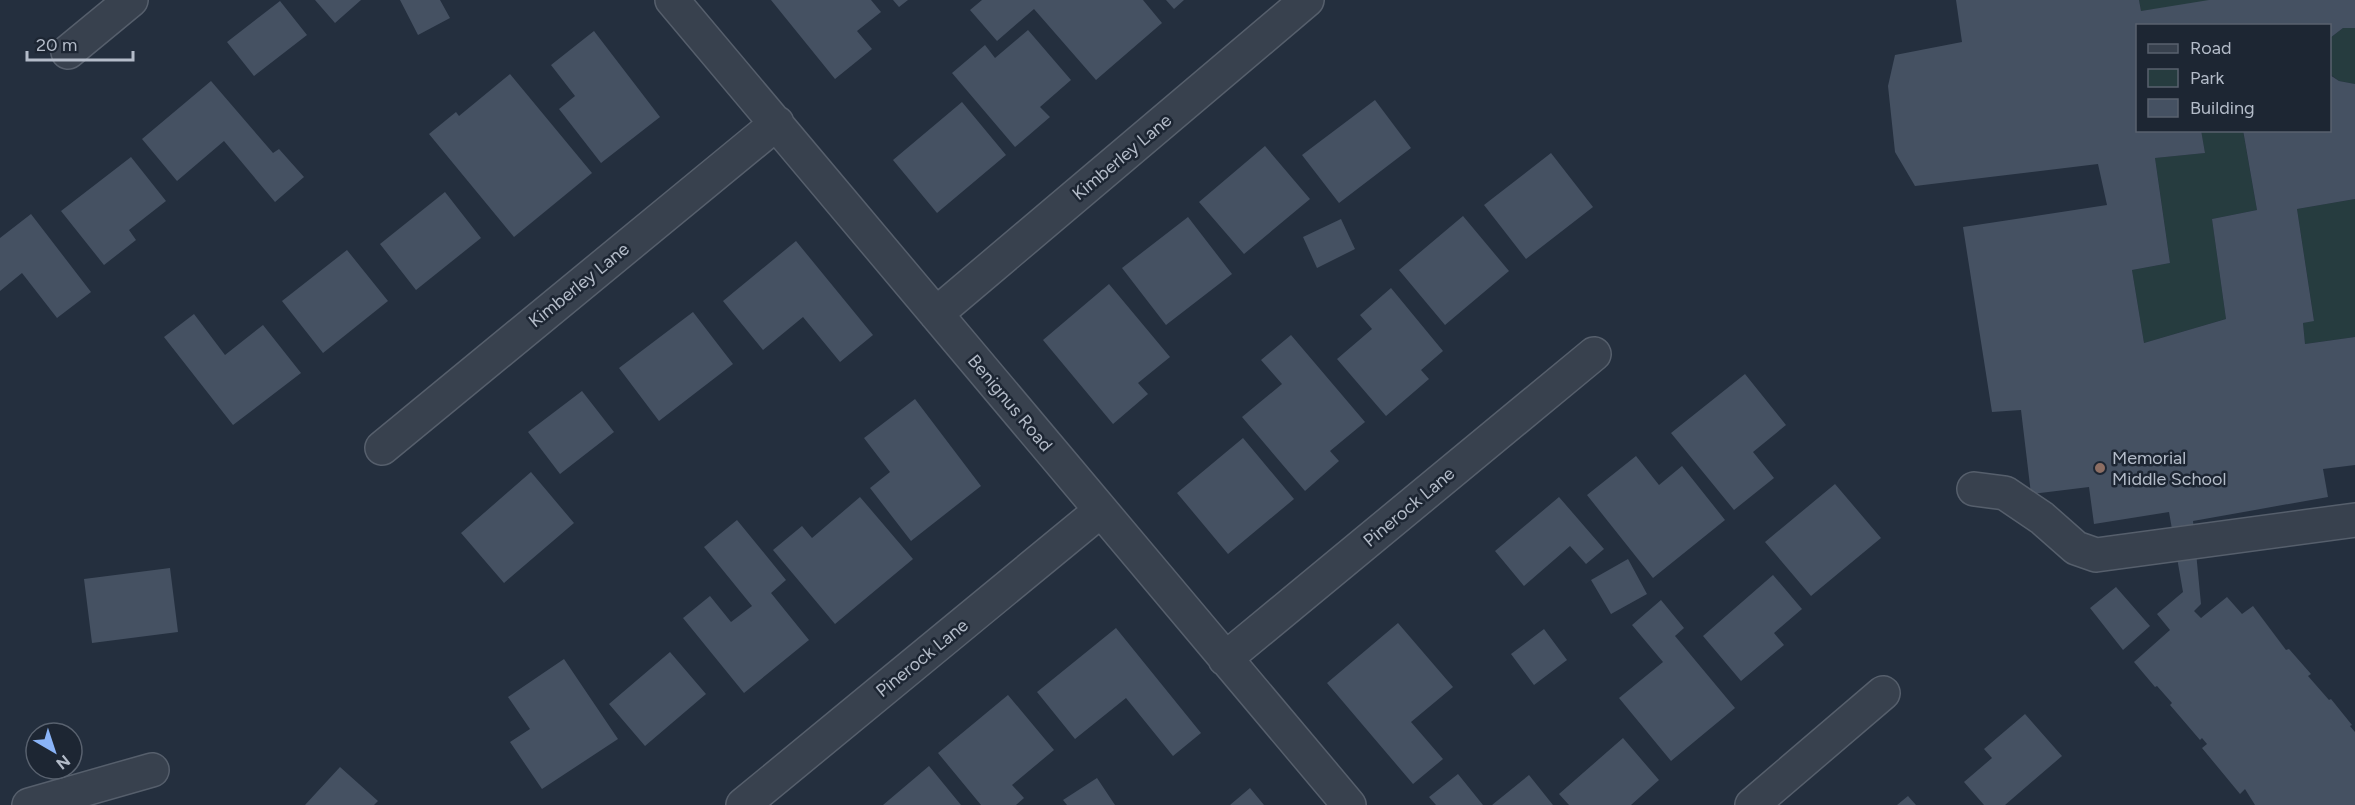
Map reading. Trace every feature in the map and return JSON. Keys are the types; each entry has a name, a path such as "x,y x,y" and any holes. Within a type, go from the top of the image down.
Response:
{"street":[{"path":"68,52 131,0"},
{"name":"Benignus Road","path":"672,0 1349,805"},
{"name":"Kimberley Lane","path":"936,314 1307,0"},
{"name":"Kimberley Lane","path":"382,448 777,123"},
{"name":"Pinerock Lane","path":"1225,659 1594,354"},
{"path":"1974,489 2005,493 2042,518 2076,548 2096,555 2355,520"},
{"name":"Pinerock Lane","path":"743,805 1101,511"},
{"path":"1752,805 1883,693"},
{"path":"29,805 152,770"}],"green space":[{"path":"2139,0 2209,0 2210,2 2141,11"},
{"path":"2343,28 2355,28 2355,84 2339,81 2331,75 2331,37"},
{"path":"2201,132 2243,132 2257,210 2212,219 2226,319 2144,343 2132,270 2170,263 2155,158 2205,153"},
{"path":"2355,199 2355,337 2305,344 2303,323 2314,320 2297,209"}],"building":[{"path":"315,0 361,0 335,23"},
{"path":"400,0 440,0 450,18 418,35"},
{"path":"771,0 871,0 881,12 857,31 872,49 835,79"},
{"path":"893,0 908,0 899,7"},
{"path":"982,0 1143,0 1162,23 1096,80 1034,9 997,41 970,10"},
{"path":"1166,0 1184,0 1174,9"},
{"name":"Memorial Middle School","path":"1956,0 2139,0 2141,11 2209,0 2355,0 2355,28 2343,28 2331,37 2331,24 2136,24 2136,132 2201,132 2205,153 2155,158 2170,263 2132,270 2144,343 2226,319 2212,219 2257,210 2243,132 2331,132 2331,76 2339,81 2355,84 2355,199 2297,209 2314,321 2303,323 2305,344 2355,337 2355,465 2323,469 2328,497 2193,521 2201,604 2194,611 2201,618 2227,597 2242,614 2253,606 2286,650 2289,649 2311,674 2308,676 2329,700 2331,699 2355,732 2355,805 2255,805 2245,789 2240,794 2202,748 2207,744 2202,738 2200,740 2170,705 2172,703 2134,662 2170,630 2157,614 2183,592 2169,512 2094,524 2089,487 2031,494 2021,410 1992,412 1963,227 2107,205 2098,164 1915,186 1895,152 1888,86 1895,55 1962,42"},
{"path":"280,1 307,35 254,76 227,42"},
{"path":"1028,30 1071,80 1040,107 1050,117 1015,147 952,73 985,45 995,58"},
{"path":"594,31 660,117 601,163 559,109 575,96 551,65"},
{"path":"510,74 592,173 514,237 429,134 456,112 459,116"},
{"path":"211,81 273,153 279,149 304,177 275,202 224,141 177,181 142,139"},
{"path":"1375,100 1411,148 1339,203 1302,155"},
{"path":"962,102 1006,155 937,213 893,160"},
{"path":"1265,146 1310,199 1244,254 1199,202"},
{"path":"1551,153 1593,207 1526,259 1484,205"},
{"path":"131,157 166,201 129,230 136,240 104,265 61,211"},
{"path":"445,192 481,238 416,290 380,244"},
{"path":"31,214 91,292 57,318 22,273 0,291 0,238"},
{"path":"1463,216 1509,271 1445,325 1399,270"},
{"path":"1188,217 1232,274 1166,325 1122,268"},
{"path":"1341,219 1355,249 1317,268 1303,237"},
{"path":"796,241 873,335 840,362 803,317 763,350 723,301"},
{"path":"347,250 388,301 323,353 282,301"},
{"path":"1109,284 1170,357 1138,383 1148,394 1113,424 1043,340"},
{"path":"1391,288 1443,351 1421,370 1429,379 1386,416 1337,359 1372,329 1360,315"},
{"path":"693,312 733,364 659,421 619,368"},
{"path":"194,314 225,355 263,325 301,373 233,425 164,337"},
{"path":"1291,335 1365,422 1330,451 1339,461 1305,491 1242,417 1282,384 1261,360"},
{"path":"1745,374 1786,425 1753,452 1774,478 1734,510 1671,433"},
{"path":"582,391 614,432 560,474 528,432"},
{"path":"915,399 981,486 911,541 870,488 890,472 864,438"},
{"path":"1243,438 1294,499 1228,554 1177,493"},
{"path":"1636,456 1659,485 1682,466 1725,520 1653,578 1587,495"},
{"path":"531,472 574,523 504,583 461,533"},
{"path":"1835,484 1881,538 1811,596 1765,542"},
{"path":"860,497 913,559 835,624 773,550 802,526 812,538"},
{"path":"1559,497 1604,549 1586,564 1570,546 1524,586 1495,551"},
{"path":"737,520 786,580 771,593 809,640 744,693 683,618 710,596 731,622 752,606 704,547"},
{"path":"1628,559 1647,594 1611,614 1591,580"},
{"path":"170,568 178,632 92,643 84,579"},
{"path":"1773,575 1802,609 1774,633 1784,645 1741,681 1703,636"},
{"path":"2116,587 2150,626 2123,650 2090,608"},
{"path":"1661,600 1684,628 1675,636 1735,708 1671,761 1619,698 1663,662 1632,625"},
{"path":"1398,623 1453,687 1411,722 1443,759 1413,784 1327,683"},
{"path":"1116,628 1201,733 1173,756 1126,698 1075,739 1037,692"},
{"path":"1544,629 1567,660 1534,685 1511,654"},
{"path":"670,652 706,694 645,746 609,704"},
{"path":"564,659 618,739 542,789 510,742 530,729 508,697"},
{"path":"1008,695 1054,750 1012,785 1024,798 1016,805 981,805 938,753"},
{"path":"2025,714 2062,756 2005,805 1984,805 1964,782 1992,758 1984,749"},
{"path":"1623,738 1659,780 1631,805 1569,805 1559,794"},
{"path":"929,766 961,805 883,805"},
{"path":"340,767 378,801 374,805 305,805"},
{"path":"1458,774 1483,805 1436,805 1429,797"},
{"path":"1529,775 1553,805 1492,805"},
{"path":"1097,778 1115,805 1067,805 1063,800"},
{"path":"1250,788 1264,805 1230,805"},
{"path":"1908,796 1916,805 1897,805"}],"place":[{"name":"Memorial Middle School","path":"2100,468"}]}
